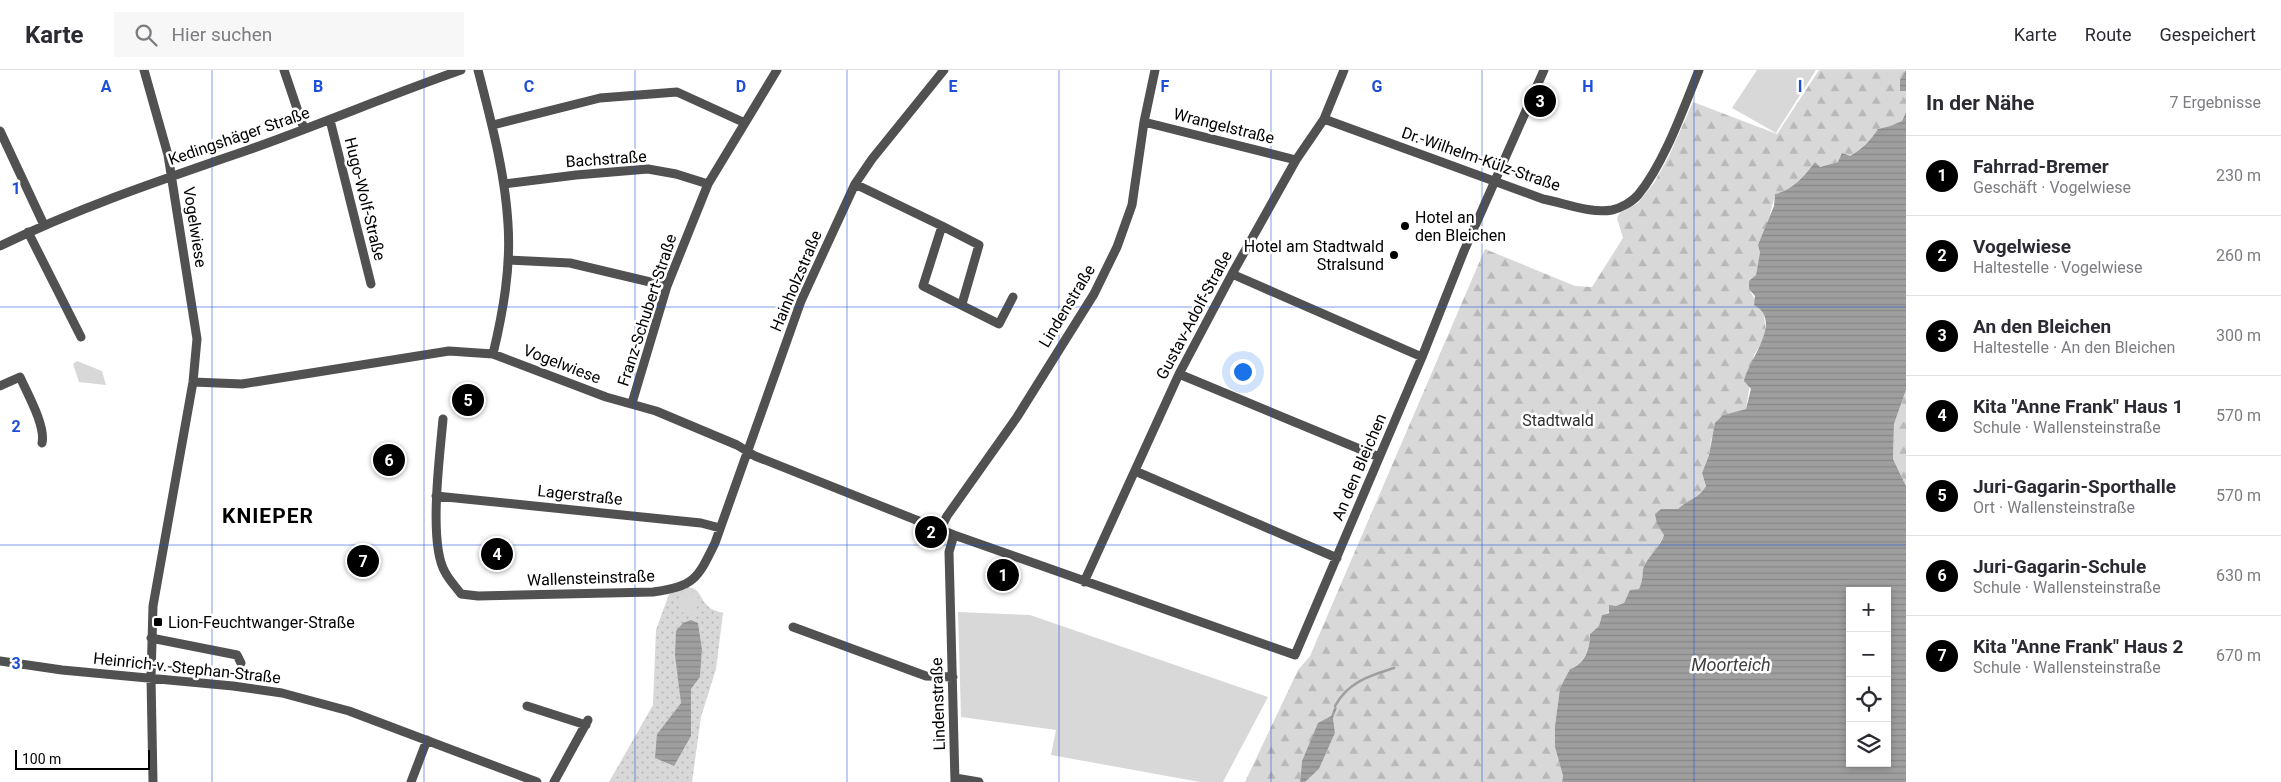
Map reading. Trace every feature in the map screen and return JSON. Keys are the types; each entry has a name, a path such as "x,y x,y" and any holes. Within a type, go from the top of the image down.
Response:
{"street":[{"name":"Vogelwiese","path":"144,70 158,116 171,176 197,339 193,382 242,384 449,351 493,354 606,397 632,403 704,431 737,445 747,452 954,536 1295,655"},
{"path":"284,70 304,129"},
{"name":"Kedingshäger Straße","path":"0,246 44,225 171,176 249,150 460,70"},
{"path":"478,70 493,125 504,184 508,226 508,260 501,318 493,354"},
{"name":"Franz-Schubert-Straße","path":"632,403 667,286 708,184 777,70"},
{"name":"Hainholzstraße","path":"720,528 801,301 855,184 872,159 944,70"},
{"name":"Lindenstraße","path":"940,530 947,516 1017,417 1094,294 1109,263 1129,219 1144,122 1155,70"},
{"name":"Gustav-Adolf-Straße","path":"1084,582 1179,374 1296,160 1324,119 1344,70"},
{"name":"An den Bleichen","path":"1295,655 1422,357 1464,252 1544,70"},
{"name":"Dr.-Wilhelm-Külz-Straße","path":"1324,119 1544,199 1579,207 1608,210 1626,204 1638,195 1655,168 1699,70"},
{"path":"493,125 600,98 677,92 745,123"},
{"name":"Hugo-Wolf-Straße","path":"330,120 370,284"},
{"name":"Wrangelstraße","path":"1144,122 1296,160"},
{"path":"0,131 44,225"},
{"name":"Bachstraße","path":"504,184 648,169 676,174 708,184"},
{"path":"855,184 979,245 962,304"},
{"path":"942,226 923,286 999,324 1013,297"},
{"path":"28,232 80,337"},
{"path":"508,260 570,263 667,286"},
{"path":"1232,274 1422,357"},
{"path":"1179,374 1379,457"},
{"path":"0,386 20,377 38,419 43,438 42,443"},
{"path":"153,782 151,678 156,583 193,382"},
{"name":"Wallensteinstraße","path":"443,419 436,496 438,546 444,571 461,594 478,596 653,592 678,588 690,583 700,573 720,528"},
{"path":"1135,471 1337,558"},
{"name":"Lagerstraße","path":"436,496 701,523 720,528"},
{"name":"Lindenstraße","path":"954,536 948,552 955,780"},
{"path":"793,626 926,676 953,677"},
{"path":"152,638 238,655 241,663"},
{"name":"Heinrich-v.-Stephan-Straße","path":"0,662 282,693 349,711 537,782"},
{"path":"527,706 587,723 554,782"},
{"path":"411,782 427,740"},
{"path":"955,780 978,782"}],"green space":[{"path":"1757,70 1816,70 1776,133 1732,108"},
{"name":"Stadtwald","path":"1819,70 1906,70 1900,80 1900,91 1906,91 1906,112 1902,121 1878,129 1867,143 1853,154 1837,162 1819,167 1815,162 1792,186 1775,195 1756,275 1749,289 1764,315 1766,336 1754,355 1746,409 1723,415 1711,440 1709,455 1702,473 1706,486 1700,494 1678,509 1661,509 1657,524 1664,534 1643,569 1639,589 1630,591 1624,603 1602,615 1599,626 1590,634 1589,645 1585,655 1579,664 1570,669 1560,688 1555,726 1555,747 1563,776 1562,782 1305,782 1319,769 1335,733 1333,718 1337,708 1335,707 1331,716 1318,724 1302,761 1300,782 1245,782 1298,670 1310,656 1485,249 1575,286 1592,287 1623,238 1617,218 1620,213 1638,203 1654,183 1669,156 1693,102 1777,134"},
{"path":"77,361 102,371 106,385 79,382 73,364"},
{"path":"1906,390 1906,486 1893,459 1894,424"},
{"path":"687,587 695,589 709,607 723,613 716,669 701,717 692,782 609,782 653,705 656,630 669,594","holes":["702,650 700,677 691,689 690,708 657,734 681,703 680,679"]},
{"path":"684,591 698,593 696,614 679,612 681,593"},
{"path":"958,612 1030,615 1268,697 1223,782 1200,782 1051,755 1056,730 961,717"}],"water":[{"path":"1906,70 1906,91 1900,91 1900,80"},
{"name":"Moorteich","path":"1906,112 1906,390 1894,424 1893,459 1906,486 1906,782 1562,782 1563,776 1555,747 1555,726 1560,688 1570,669 1579,664 1586,655 1590,634 1599,626 1602,615 1609,613 1609,605 1616,606 1624,603 1630,590 1639,589 1643,569 1664,535 1657,524 1655,514 1661,509 1678,509 1700,494 1706,486 1702,473 1709,455 1715,423 1723,415 1746,409 1751,389 1744,381 1762,341 1766,321 1762,312 1754,305 1755,296 1749,289 1749,281 1756,275 1760,252 1758,245 1774,206 1775,194 1792,186 1815,162 1820,167 1838,162 1842,153 1850,156 1865,144 1878,129 1902,121"},
{"path":"691,620 698,623 702,650 700,677 691,689 691,736 674,766 655,758 657,734 681,703 675,655 676,631 683,623"},
{"path":"1335,706 1337,708 1333,718 1335,733 1319,769 1305,782 1300,782 1302,761 1318,723 1331,716"}],"waterway":[{"path":"1335,706 1346,691 1360,681 1394,668"}],"place":[{"name":"An den Bleichen","path":"1540,101"},
{"name":"Hotel an den Bleichen","path":"1405,226"},
{"name":"Hotel am Stadtwald Stralsund","path":"1394,255"},
{"name":"Juri-Gagarin-Sporthalle","path":"468,400"},
{"name":"Juri-Gagarin-Schule","path":"389,460"},
{"name":"Vogelwiese","path":"931,532"},
{"name":"Kita \"Anne Frank\" Haus 1","path":"497,554"},
{"name":"Kita \"Anne Frank\" Haus 2","path":"363,561"},
{"name":"Fahrrad-Bremer","path":"1003,575"},
{"name":"Lion-Feuchtwanger-Straße","path":"158,622"}],"district":[{"name":"KNIEPER","path":"268,516"}]}
